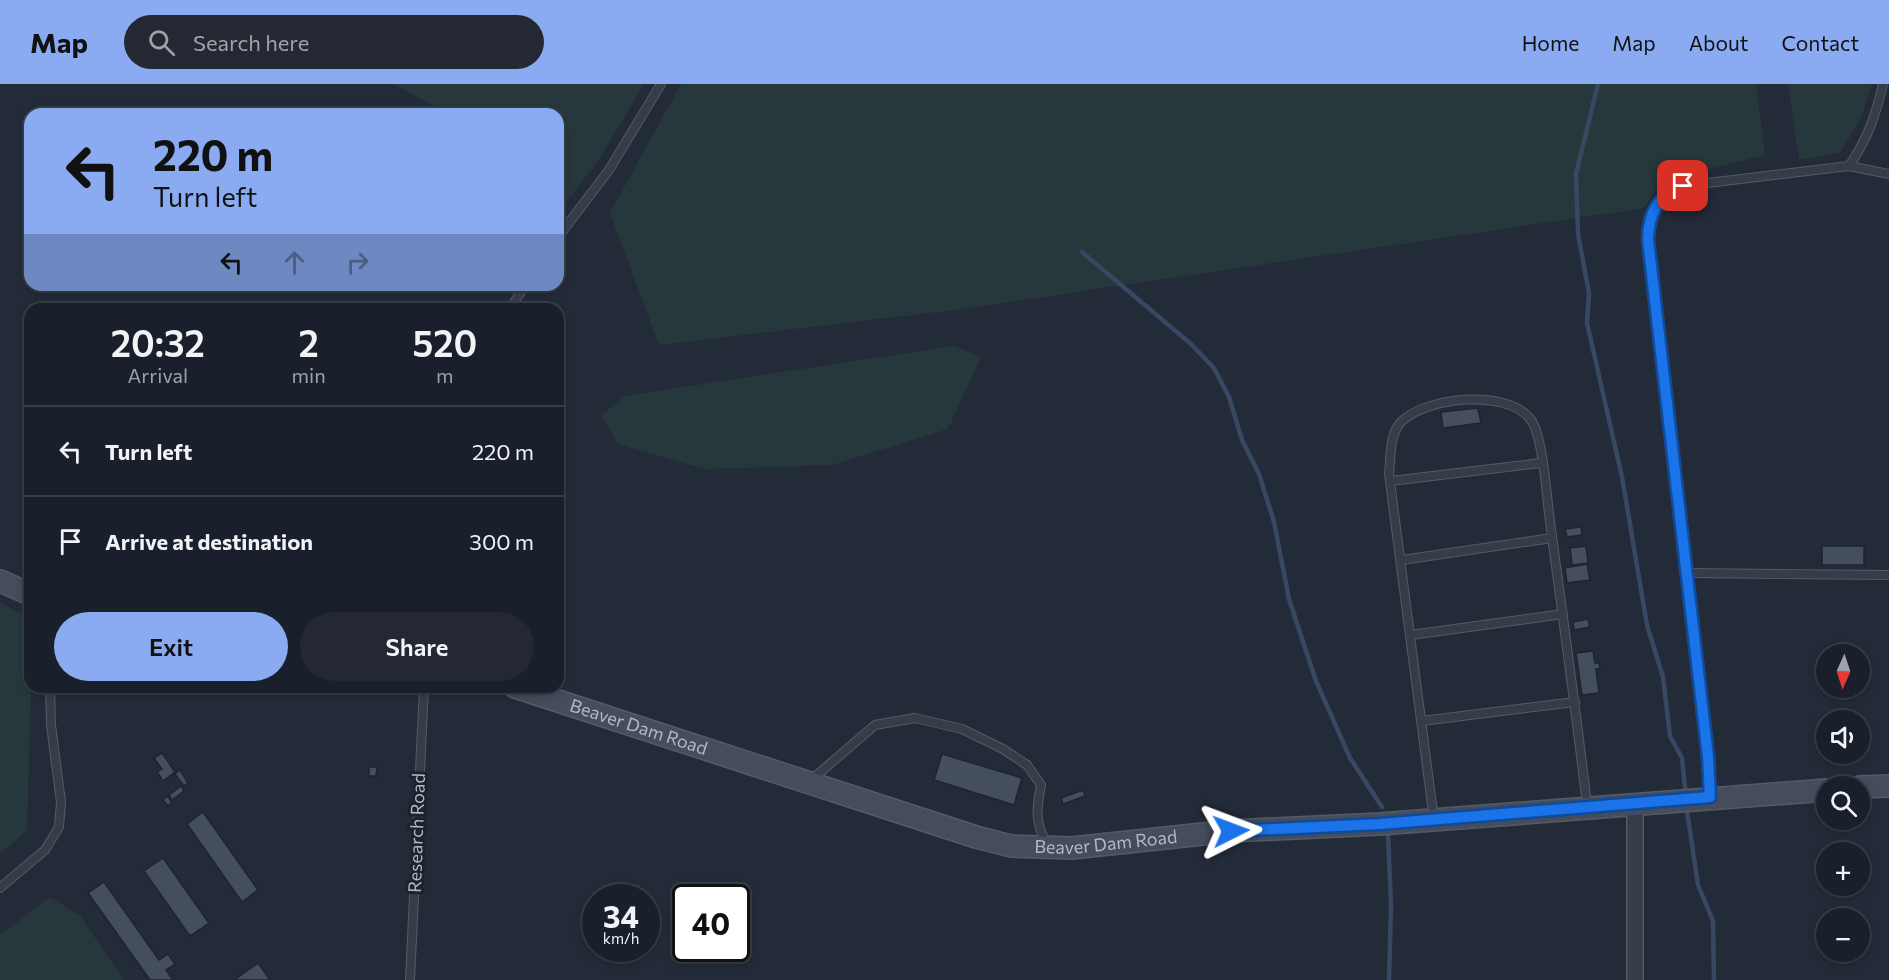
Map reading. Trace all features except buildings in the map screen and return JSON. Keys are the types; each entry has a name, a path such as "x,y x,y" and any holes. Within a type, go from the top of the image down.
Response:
{"street":[{"path":"0,581 24,591"},
{"name":"Beaver Dam Road","path":"534,693 810,781 976,837 1011,846 1049,849 1231,831 1434,820 1816,791"},
{"path":"1870,787 1889,786"},
{"path":"1635,803 1635,980"}],"lane":[{"path":"564,229 615,161 661,84"},
{"path":"1849,166 1865,142 1877,112 1883,84"},
{"path":"1710,797 1708,757 1650,261 1648,223 1664,195 1683,186 1849,166 1889,174"},
{"path":"1434,820 1391,481 1392,442 1401,423 1426,407 1461,400 1490,400 1506,403 1525,414 1534,428 1563,614 1587,807"},
{"path":"1391,481 1541,463"},
{"path":"1402,560 1552,538"},
{"path":"1686,573 1889,575"},
{"path":"1412,635 1563,614"},
{"path":"0,888 45,850 58,827 61,802 51,725 50,693"},
{"name":"Research Road","path":"410,980 424,693"},
{"path":"1422,721 1575,702"},
{"path":"810,781 875,725 915,718 962,729 1028,765 1041,785 1037,806 1038,827 1049,849"}],"shaded area":[{"path":"393,84 644,84 597,162 564,205 564,108 439,108"},
{"path":"681,84 1756,84 1765,155 1661,181 1644,208 955,310 659,345 610,213"},
{"path":"1788,84 1872,84 1860,120 1840,153 1799,160"},
{"path":"954,346 981,357 948,429 832,465 705,469 618,444 601,416 624,396"},
{"path":"0,603 24,614 24,693 31,693 27,830 0,854"},
{"path":"50,897 80,916 124,980 0,980 0,935"}],"waterway":[{"path":"1598,84 1576,174 1578,234 1589,293 1587,323 1622,477 1647,625 1663,677 1670,736 1682,758 1685,788"},
{"path":"1082,252 1191,344 1214,368 1229,397 1242,440 1259,474 1274,522 1289,599 1316,681 1350,758 1382,807"},
{"path":"1687,811 1698,885 1713,921 1714,980"},
{"path":"1388,835 1391,905 1389,980"}],"route":[{"path":"1231,831 1380,824 1710,797 1708,757 1648,240 1648,223 1654,209 1664,195 1683,186"}]}
